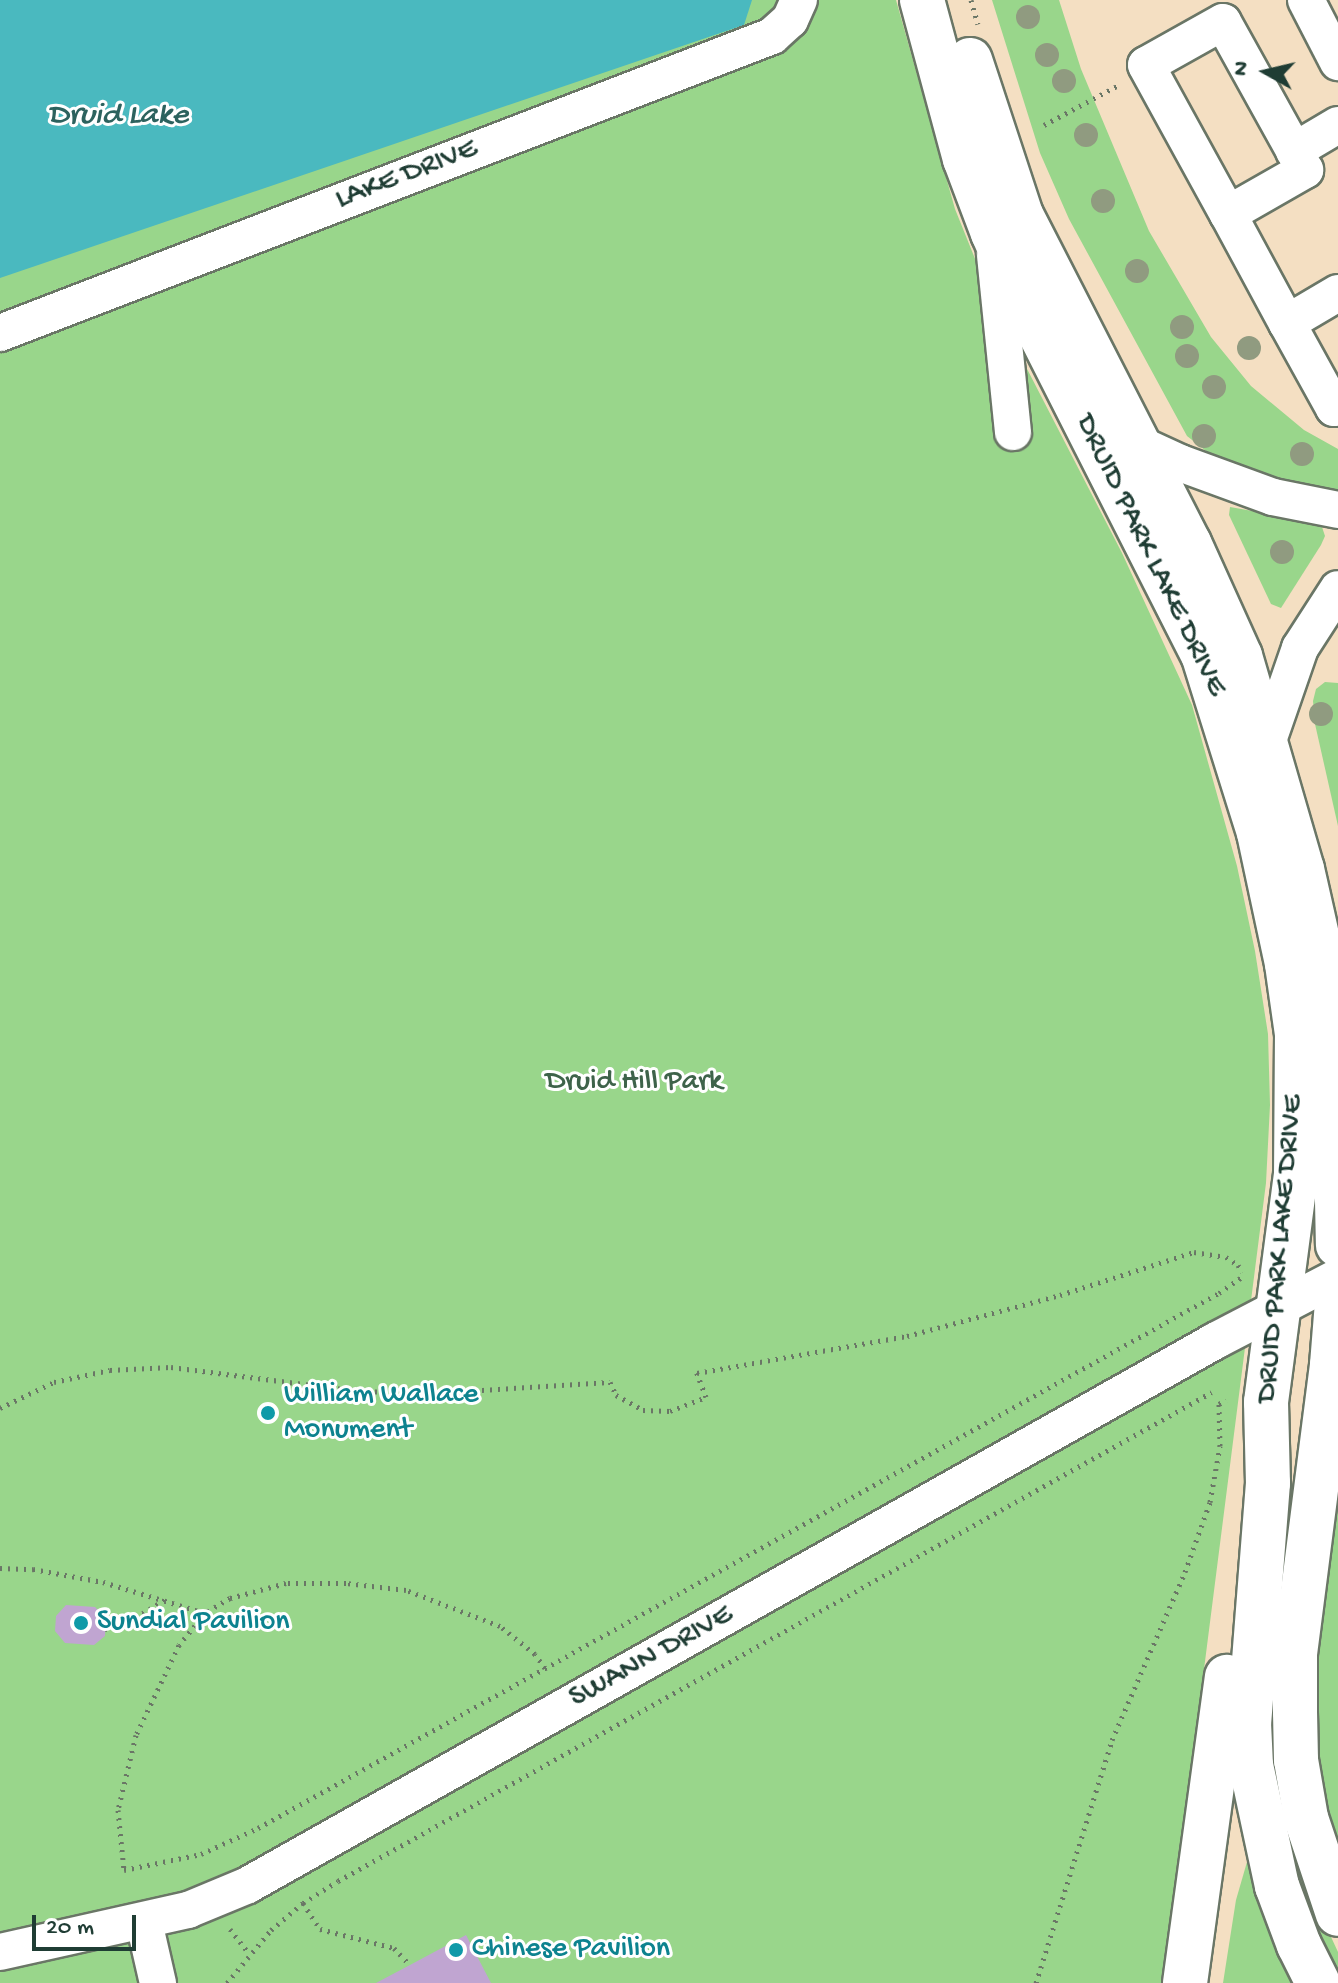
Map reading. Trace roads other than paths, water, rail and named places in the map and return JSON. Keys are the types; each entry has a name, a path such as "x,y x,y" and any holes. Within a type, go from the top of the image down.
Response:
{"main road":[{"name":"DRUID PARK LAKE DRIVE","path":"922,0 965,159 993,233 1019,292 1203,654 1230,731 1259,833 1287,964 1297,1034 1296,1174 1281,1305 1250,1398 1268,1483 1250,1680 1251,1765 1277,1886 1299,1945 1318,1983"},
{"name":"DRUID PARK LAKE DRIVE","path":"953,0 984,114 1021,215 1139,444 1240,656 1302,869 1323,962 1335,1105 1338,1245"},
{"name":"DRUID PARK LAKE DRIVE","path":"1338,1290 1332,1365 1295,1652 1295,1712 1296,1760 1306,1818 1338,1914"},
{"path":"1185,1983 1250,1398"}],"street":[{"name":"LAKE DRIVE","path":"0,333 772,36 790,20 799,0"},
{"path":"1306,0 1338,62"},
{"path":"1228,214 1305,170 1223,22 1146,65 1334,408 1338,405"},
{"path":"1294,151 1338,125"},
{"path":"993,233 1013,432"},
{"path":"1287,323 1338,293"},
{"path":"1139,444 1180,463 1273,497 1338,510"},
{"path":"1259,833 1265,741 1300,648 1336,600"},
{"name":"SWANN DRIVE","path":"0,1952 40,1940 144,1922 188,1910 248,1885 1281,1305 1338,1277"},
{"path":"144,1922 158,1983"}],"water":[{"name":"Druid Lake","path":"0,0 752,0 744,25 0,278"}],"place":[{"name":"William Wallace Monument","path":"268,1413"},
{"name":"Sundial Pavilion","path":"81,1623"},
{"name":"Chinese Pavilion","path":"456,1950"}],"park label":[{"name":"Druid Hill Park","path":"634,1083"}]}
